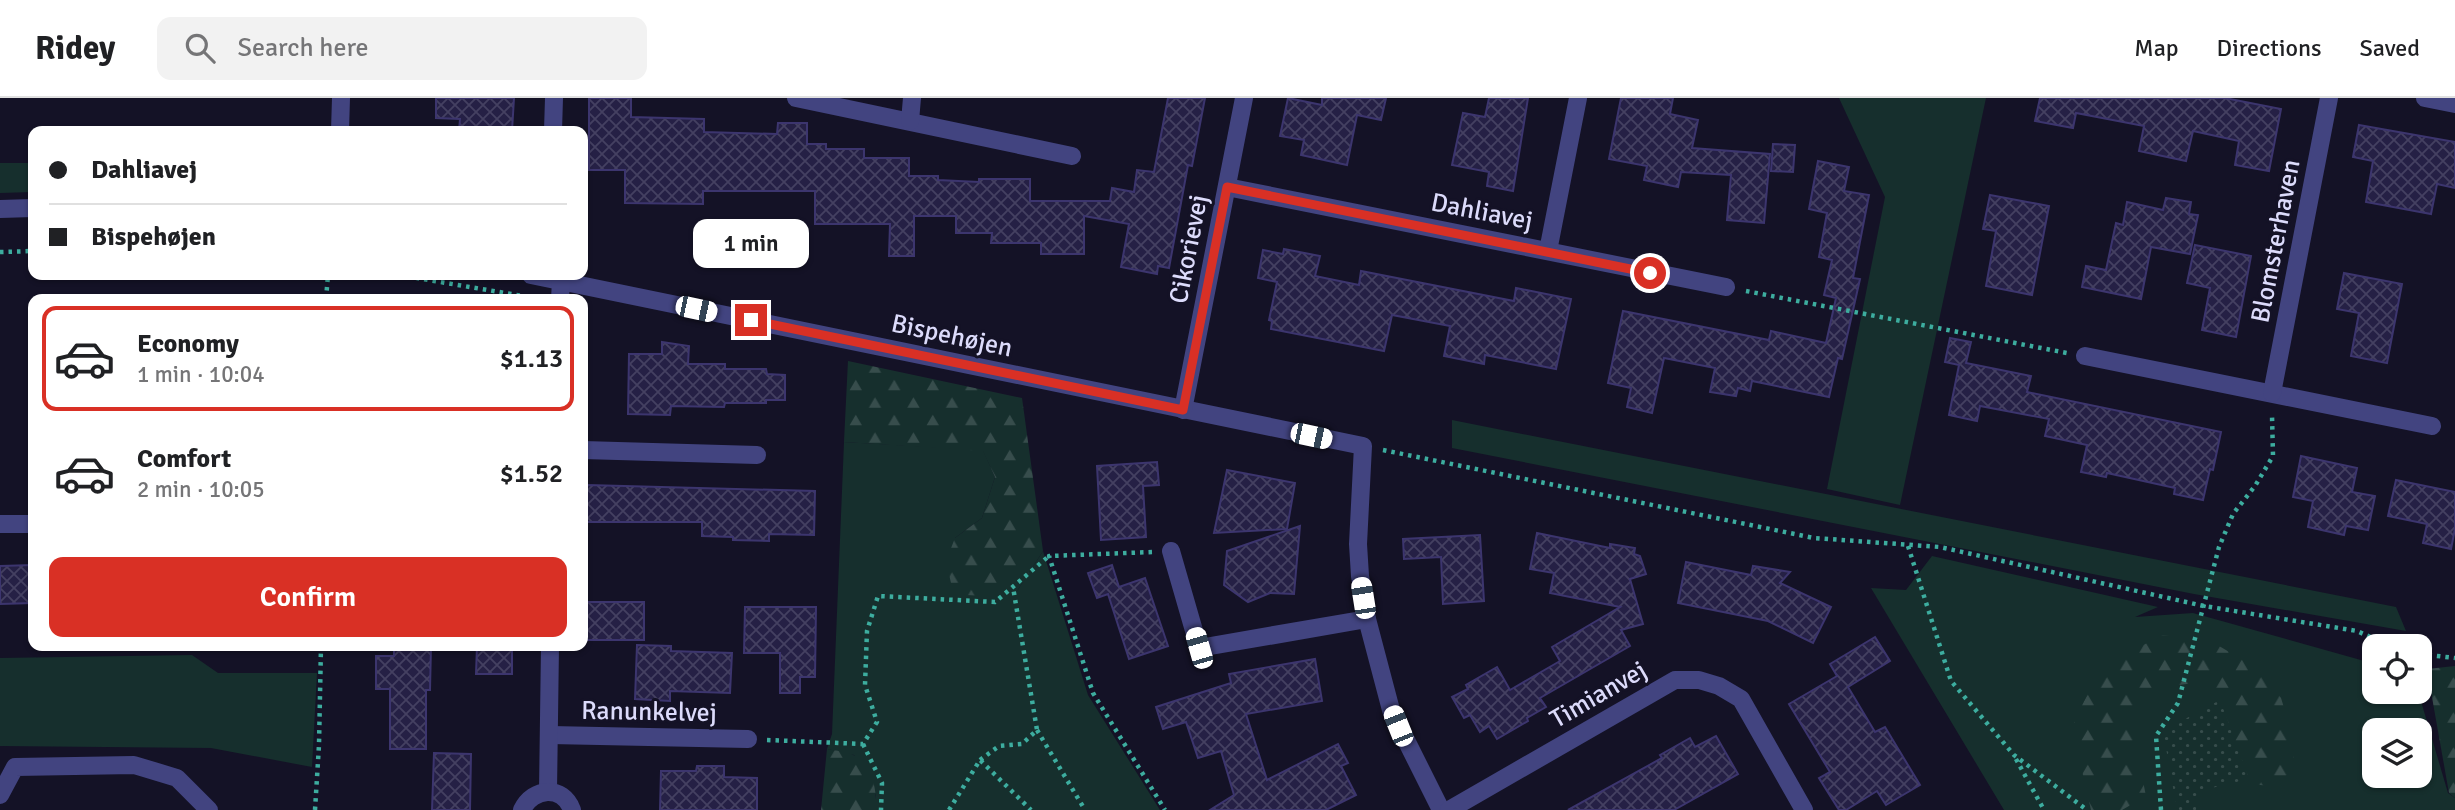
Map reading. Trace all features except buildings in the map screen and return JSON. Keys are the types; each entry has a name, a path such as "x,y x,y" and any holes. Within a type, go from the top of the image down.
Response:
{"street":[{"path":"340,126 341,98"},
{"path":"553,126 554,98"},
{"path":"796,98 1072,156"},
{"path":"910,121 912,98"},
{"name":"Cikorievej","path":"1183,410 1244,98"},
{"path":"1548,251 1578,98"},
{"name":"Blomsterhaven","path":"2272,393 2329,98"},
{"path":"2425,98 2455,104"},
{"name":"Dahliavej","path":"1227,187 1726,288"},
{"path":"0,209 28,208"},
{"name":"Bispehøjen","path":"556,284 1363,446"},
{"path":"2085,356 2432,426"},
{"path":"1363,446 1358,544 1367,619 1394,718 1441,810"},
{"path":"588,450 757,455"},
{"path":"0,524 28,524"},
{"path":"1171,551 1199,648 1367,619"},
{"name":"Ranunkelvej","path":"548,791 550,651"},
{"name":"Timianvej","path":"1449,810 1675,680 1699,680 1718,685 1741,699 1804,810"},
{"name":"Ranunkelvej","path":"550,735 748,739"},
{"path":"0,795 15,766 134,765 177,778 209,810"},
{"path":"522,810 532,796 548,791 564,797 572,810"}],"path":[{"path":"0,251 28,251"},
{"path":"428,280 510,294"},
{"path":"1726,288 2085,356"},
{"path":"2161,810 2155,736 2178,703 2219,547 2232,514 2255,486 2273,456 2272,393"},
{"path":"1363,446 1814,538 1940,547 2204,606 2364,634"},
{"path":"1908,546 1951,681 2014,755 2087,810"},
{"path":"863,744 877,722 865,685 867,631 878,596 995,602 1049,556 1171,551"},
{"path":"1049,556 1093,694 1165,810"},
{"path":"1013,587 1037,730 1086,810"},
{"path":"315,810 320,651"},
{"path":"2432,655 2455,658"},
{"path":"949,810 980,760 999,746 1022,744 1037,730"},
{"path":"748,739 863,744"},
{"path":"863,744 882,783 881,810"},
{"path":"2014,755 2043,810"},
{"path":"980,760 1031,810"}],"green space":[{"path":"1839,98 1986,98 1900,505 1827,489 1885,197"},
{"path":"0,163 28,163 28,192 0,193"},
{"path":"848,361 1022,398 1043,551 1015,594 1010,583 986,596 966,595 951,583 946,561 955,538 982,518 995,477 983,451 844,442"},
{"path":"1452,420 2396,607 2406,631 2194,594 1452,448"},
{"path":"844,442 983,450 995,477 982,518 955,538 1010,582 1015,594 1043,551 1088,695 1160,810 876,810 876,795 854,755 827,749 832,734"},
{"path":"1932,556 2158,607 2135,617 2193,613 2362,660 2362,704 2422,704 2426,718 2362,718 2362,788 2432,788 2432,739 2448,793 2455,798 2455,810 2004,810 1871,588 1906,590"},
{"path":"2163,635 2214,643 2258,669 2281,698 2296,746 2290,773 2270,786 2251,784 2220,700 2194,683 2156,688 2129,712 2146,796 2122,810 2091,810 2072,727 2100,667"},
{"path":"192,655 218,673 317,673 312,767 211,748 0,746 0,658"},
{"path":"2455,666 2455,798 2449,793 2432,697 2432,668"},
{"path":"2220,700 2249,779 2199,791 2196,810 2177,810 2163,731"},
{"path":"827,749 852,754 866,766 875,787 876,810 821,810"}],"route":[{"path":"751,320 1183,410 1227,187 1650,273"}]}
